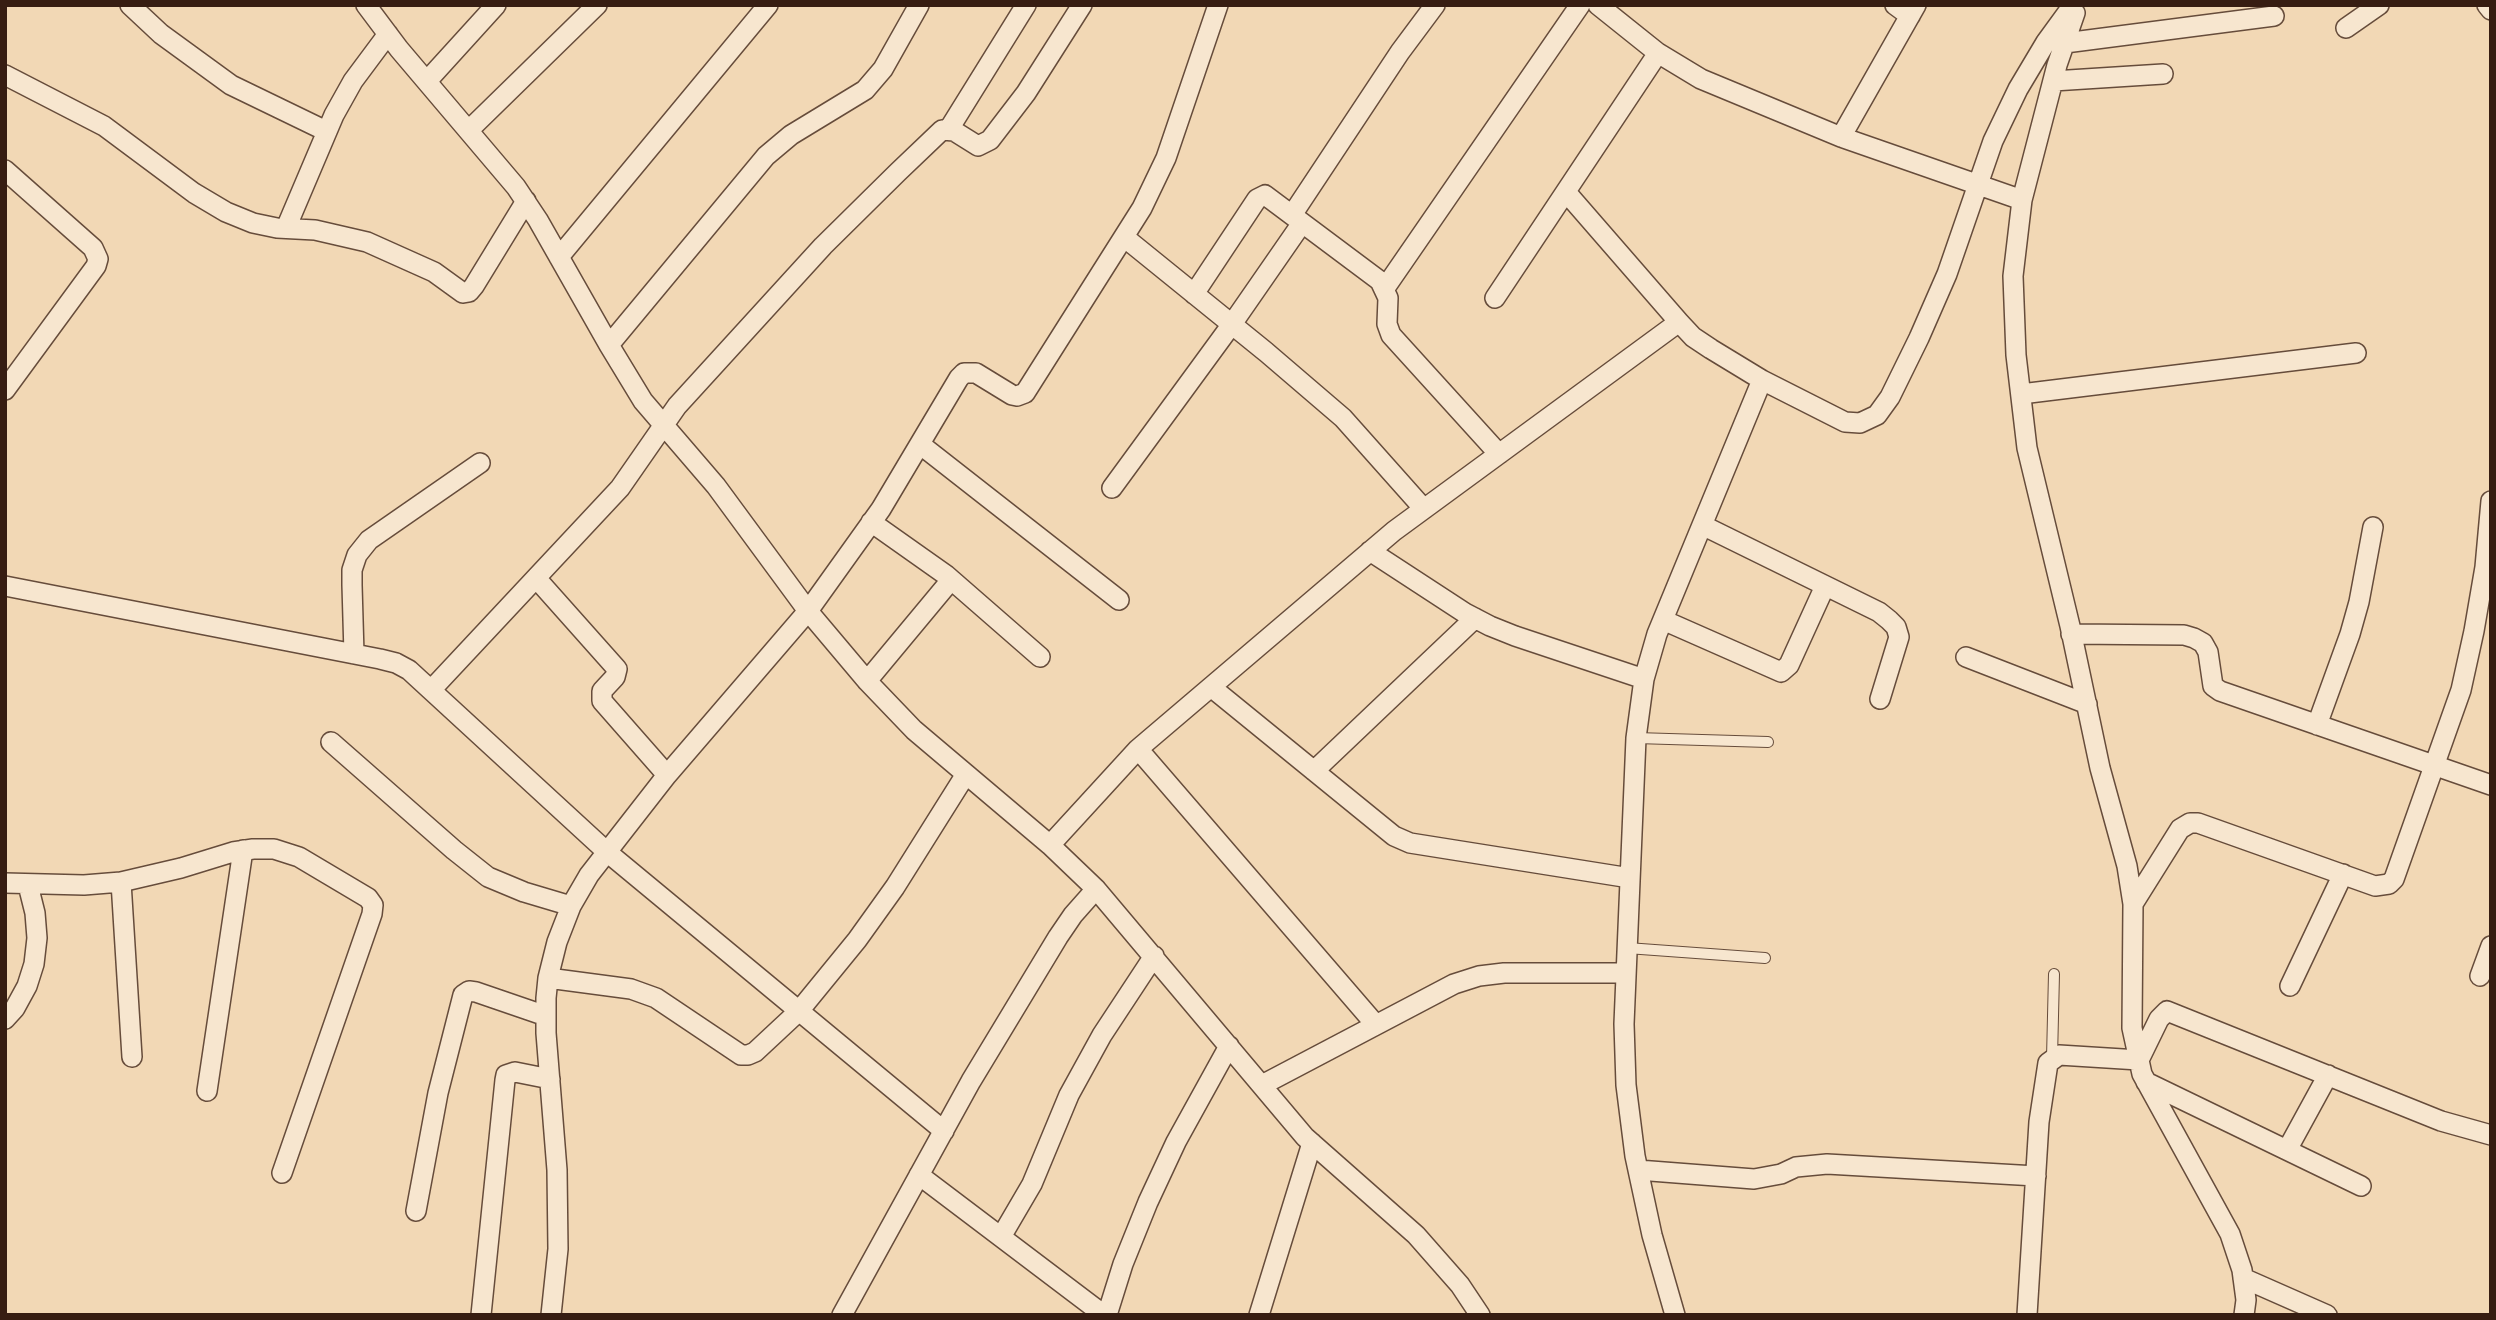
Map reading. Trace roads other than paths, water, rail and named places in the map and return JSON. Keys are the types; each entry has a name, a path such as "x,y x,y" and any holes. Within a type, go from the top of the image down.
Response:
{"street":[{"path":"130,5 161,34 231,85 326,131"},
{"path":"427,81 496,5"},
{"path":"469,130 597,5"},
{"path":"559,257 768,5"},
{"path":"609,345 766,156 791,135 865,90 883,69 919,5"},
{"path":"432,689 620,488 677,405 823,246 936,134 948,129 1026,5"},
{"path":"948,129 978,146 990,140 1026,93 1082,5"},
{"path":"551,1315 558,1249 558,1170 546,1016 548,978 570,906 607,852 667,775 808,611 871,523 964,373 976,373 1012,395 1025,393 1125,237 1166,158 1218,5"},
{"path":"1112,488 1232,324 1400,52 1435,5"},
{"path":"1385,288 1580,5"},
{"path":"1598,5 1658,53 1701,79 1841,137 2022,200"},
{"path":"1566,191 1693,337 1762,380 1845,422 1860,424 1877,415 1889,397 1947,274 1993,141 2018,89 2046,42 2075,5"},
{"path":"2075,5 2022,200 2013,276 2016,355 2027,448 2100,768 2127,866 2133,904 2132,1028 2139,1060 2146,1082 2230,1234 2243,1278 2246,1300 2244,1315"},
{"path":"2346,28 2379,5"},
{"path":"2487,5 2491,10"},
{"path":"375,9 388,34 526,201 643,401 716,486 808,611 867,681 914,730 1050,845 1096,889 1312,1143 1416,1236 1460,1285 1480,1315"},
{"path":"1841,137 1907,9"},
{"path":"2065,43 2274,16"},
{"path":"286,228 326,131 353,81 388,34"},
{"path":"1495,298 1658,53"},
{"path":"2053,81 2163,74"},
{"path":"5,75 104,126 194,193 226,212 253,222 315,230 367,242 434,272 463,293 469,292 474,286 526,201"},
{"path":"5,170 93,248 98,259 96,266 5,390"},
{"path":"1194,294 1257,200 1265,195 1372,274 1385,288 1388,298 1387,324 1391,335 1499,454"},
{"path":"1125,237 1343,418 1424,509"},
{"path":"1050,845 1138,750 1370,551 1679,322"},
{"path":"2021,394 2356,353"},
{"path":"1675,1315 1652,1235 1626,1085 1626,973 1636,738 1644,679 1662,620 1762,380"},
{"path":"921,445 1119,600"},
{"path":"354,654 352,570 357,555 369,541 480,463"},
{"path":"2133,904 2180,829 2190,823 2199,822 2383,887 2394,879 2461,690 2485,567 2491,502"},
{"path":"871,523 951,580 1040,657"},
{"path":"1702,526 1879,612 1896,627 1899,637 1897,647 1880,699"},
{"path":"2317,725 2350,634 2373,527"},
{"path":"1370,551 1475,618 1514,636 1644,679"},
{"path":"536,578 617,669 615,677 601,691 602,701 667,775"},
{"path":"867,681 951,580"},
{"path":"5,586 354,654 396,663 409,670 607,852 944,1131"},
{"path":"1662,620 1781,671 1789,665 1825,586"},
{"path":"1314,771 1475,618"},
{"path":"2071,634 2184,635 2194,638 2203,643 2208,652 2213,686 2220,691 2491,785"},
{"path":"1966,657 2087,704"},
{"path":"1211,687 1394,836 1410,843 1630,878"},
{"path":"331,742 488,877 524,892 570,906"},
{"path":"1138,750 1376,1025"},
{"path":"548,978 631,989 656,998 741,1055 755,1052 799,1011 857,940 966,774"},
{"path":"5,883 84,885 121,882 243,850 274,849 299,857 360,892 373,905 282,1173"},
{"path":"207,1091 243,850"},
{"path":"2290,986 2343,874"},
{"path":"121,882 132,1057"},
{"path":"5,1019 15,1008 27,986 34,964 37,938 28,885"},
{"path":"842,1315 944,1131 1058,937 1096,889"},
{"path":"2480,975 2491,946"},
{"path":"1001,1237 1032,1184 1069,1095 1102,1035 1154,956"},
{"path":"1262,1085 1454,984 1479,976 1504,973 1626,973"},
{"path":"416,1211 432,1119 463,995 468,991 476,992 546,1016"},
{"path":"2139,1060 2159,1019 2167,1011 2441,1121 2491,1135"},
{"path":"919,1175 1105,1315 1148,1202 1176,1142 1229,1046"},
{"path":"2027,1315 2036,1176 2048,1063 2059,1055 2139,1060"},
{"path":"481,1315 506,1075 515,1072 550,1079"},
{"path":"2287,1150 2328,1075"},
{"path":"2146,1082 2361,1186"},
{"path":"1259,1315 1312,1143"},
{"path":"1639,1170 1754,1179 1781,1174 1796,1167 1827,1164 2036,1176"},
{"path":"2243,1278 2327,1315"}],"lane":[{"path":"1636,738 1768,742"},
{"path":"1628,947 1765,958"},
{"path":"2052,1058 2054,974"}]}
